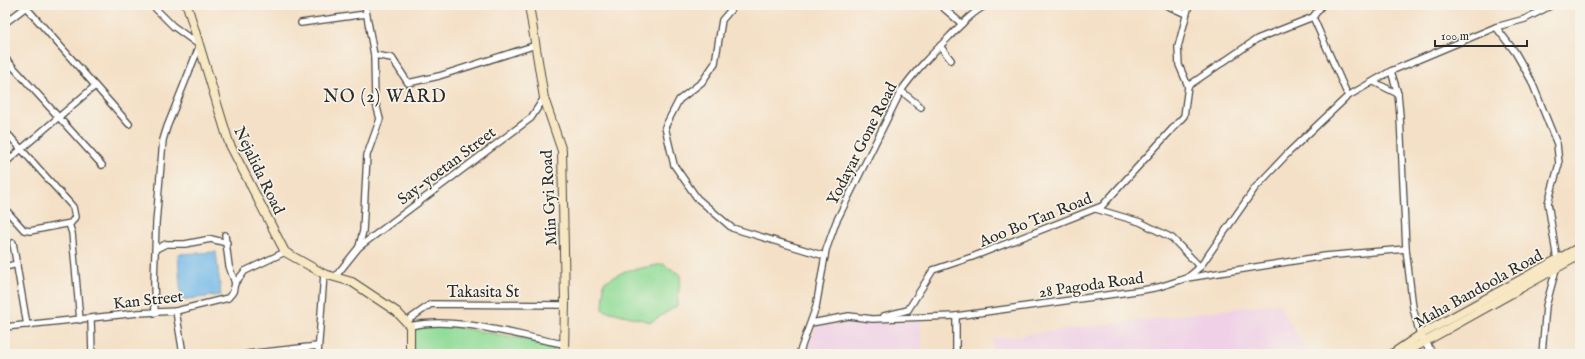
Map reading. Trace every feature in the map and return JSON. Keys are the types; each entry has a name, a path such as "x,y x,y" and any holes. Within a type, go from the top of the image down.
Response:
{"main road":[{"name":"Nejalida Road","path":"186,5 229,143 285,252"},
{"name":"Min Gyi Road","path":"529,5 544,98 562,151 565,305 564,354"},
{"name":"Maha Bandoola Road","path":"1557,264 1580,247"},
{"path":"285,252 324,274 352,282 397,312 408,324 410,354"},
{"name":"Maha Bandoola Road","path":"1392,354 1557,264 1580,255"},
{"name":"Maha Bandoola Road","path":"1403,354 1422,338"}],"street":[{"path":"152,5 173,26 199,46 163,140 154,283 155,313"},
{"path":"335,277 359,247 363,231 367,155 380,119 375,100 374,55 365,5"},
{"path":"735,5 722,20 715,63 702,82 679,100 665,127 674,165 697,198 732,228 825,256"},
{"path":"940,5 962,24"},
{"name":"Yodayar Gone Road","path":"811,323 816,307 825,256 836,222 901,91 913,74 940,46 979,9 987,5"},
{"path":"1166,5 1186,14"},
{"path":"1189,5 1178,47 1179,65 1188,86 1257,39 1313,17 1322,5"},
{"path":"1187,278 1200,267 1255,188 1289,152 1348,96 1391,71 1496,27 1525,19 1552,5"},
{"path":"5,23 25,6 129,124"},
{"path":"301,23 366,14"},
{"path":"1313,17 1348,96"},
{"path":"1496,27 1515,52 1531,80 1558,144 1559,164 1548,204 1557,264 1546,306 1542,354"},
{"path":"374,55 392,58 408,83 439,76 536,44"},
{"path":"940,46 951,60"},
{"path":"5,58 102,165"},
{"path":"1391,71 1398,94 1406,249 1413,308 1422,338 1433,354"},
{"path":"1374,82 1398,94"},
{"path":"5,162 95,86"},
{"name":"Aoo Bo Tan Road","path":"872,319 908,310 933,270 972,258 1102,206 1184,116 1188,86"},
{"path":"901,91 921,107"},
{"name":"Say-yoetan Street","path":"359,247 531,118 544,98"},
{"path":"5,131 73,207 75,217 69,224 38,230 24,230 5,209"},
{"path":"1096,209 1140,222 1172,238 1200,267"},
{"path":"69,224 72,233 80,320"},
{"path":"225,235 227,243 228,266 235,283 245,271 285,252"},
{"path":"156,249 166,244 185,244 211,239 227,243"},
{"path":"13,243 27,325"},
{"name":"28 Pagoda Road","path":"811,323 849,316 872,319 956,316 1143,290 1159,287 1187,278 1325,256 1406,249"},
{"path":"5,267 17,264"},
{"path":"318,354 324,274"},
{"name":"Kan Street","path":"5,327 138,313 176,311 228,298 233,292 235,283"},
{"name":"Takasita St","path":"408,324 431,304 565,305"},
{"path":"176,311 183,354"},
{"path":"956,316 956,354"},
{"path":"92,319 92,354"},
{"path":"408,324 452,323 520,334 564,344"},
{"path":"799,354 811,323"},
{"path":"247,354 318,346"}],"shaded area":[{"path":"1277,303 1310,354 992,354 992,339"},
{"path":"921,321 922,354 804,354 817,326"}],"green space":[{"path":"663,264 681,275 677,306 651,322 603,310 604,282 625,271"},
{"path":"420,321 554,344 554,354 414,354 412,328"}],"water":[{"path":"216,252 221,295 181,300 178,254"}],"district":[{"name":"NO (2) WARD","path":"385,96"}]}
